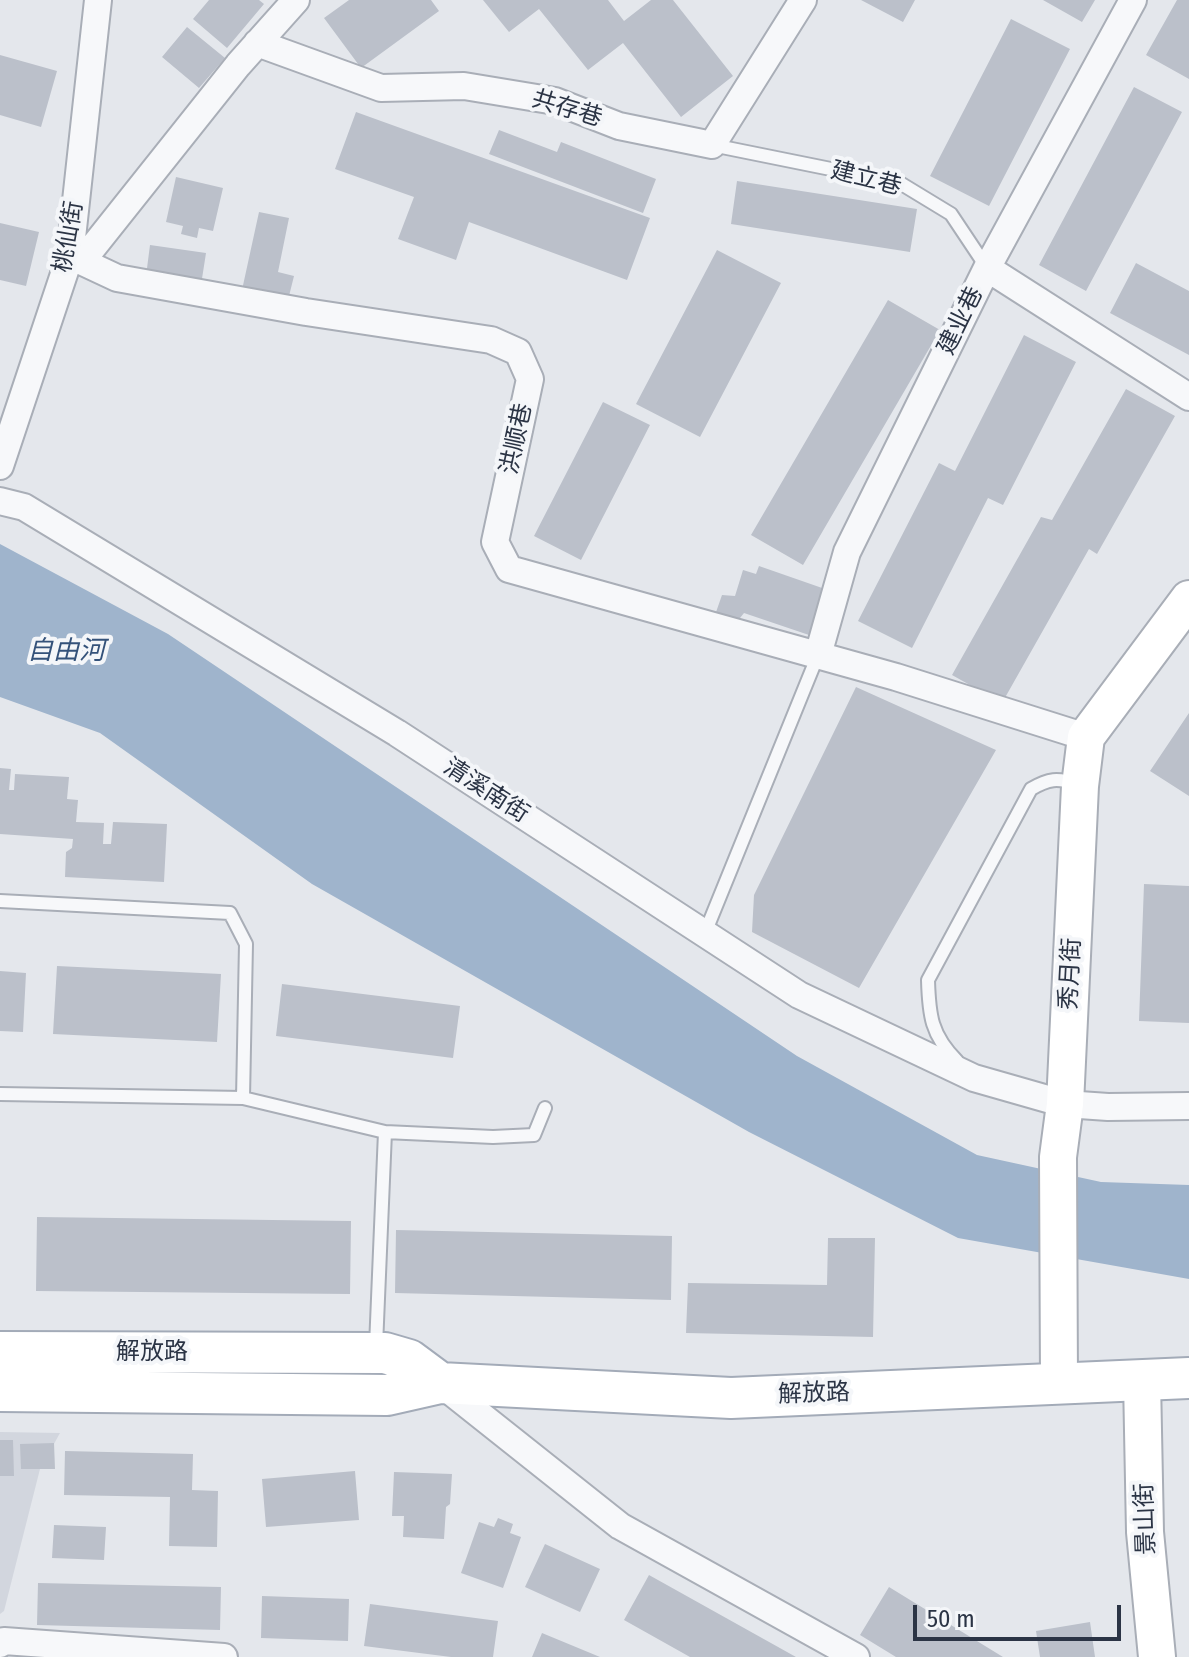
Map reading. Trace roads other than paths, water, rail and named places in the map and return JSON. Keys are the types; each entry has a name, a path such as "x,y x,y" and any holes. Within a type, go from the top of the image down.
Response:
{"main road":[{"name":"解放路","path":"0,1352 376,1353 409,1360 440,1383"},
{"name":"解放路","path":"0,1391 387,1395 440,1383 731,1398 1189,1378"}],"street":[{"name":"桃仙街","path":"0,466 76,258 98,0"},
{"path":"76,258 296,0"},
{"path":"712,145 803,0"},
{"name":"建业巷","path":"818,655 847,552 987,268 1133,0"},
{"name":"共存巷","path":"257,43 381,88 464,86 540,98 619,126 712,145"},
{"name":"洪顺巷","path":"76,258 117,278 306,312 491,340 518,352 530,379 495,542 509,569 896,677 1086,737"},
{"name":"建立巷","path":"987,268 1189,397"},
{"name":"清溪南街","path":"0,501 24,507 397,733 799,995 974,1078 1065,1104 1189,1106"},
{"name":"秀月街","path":"1059,1383 1058,1157 1065,1104 1080,786 1086,737 1189,599"},
{"name":"景山街","path":"1142,1380 1145,1532 1157,1657"},
{"path":"440,1383 620,1526 846,1655"},
{"path":"0,1644 4,1641 224,1657"}],"lane":[{"name":"建立巷","path":"712,145 900,183 951,214 987,268"},
{"path":"705,933 818,655"},
{"path":"974,1078 937,1038 929,1009 928,980 1031,789 1047,780 1063,779 1080,786"},
{"path":"0,901 230,913 246,944 243,1098"},
{"path":"0,1094 243,1098 385,1132 493,1137 534,1135 545,1108"},
{"path":"376,1353 385,1132"}],"water":[{"name":"自由河","path":"0,544 168,634 797,1056 977,1155 1101,1182 1189,1185 1189,1279 958,1238 749,1132 312,884 100,733 0,697"}]}
